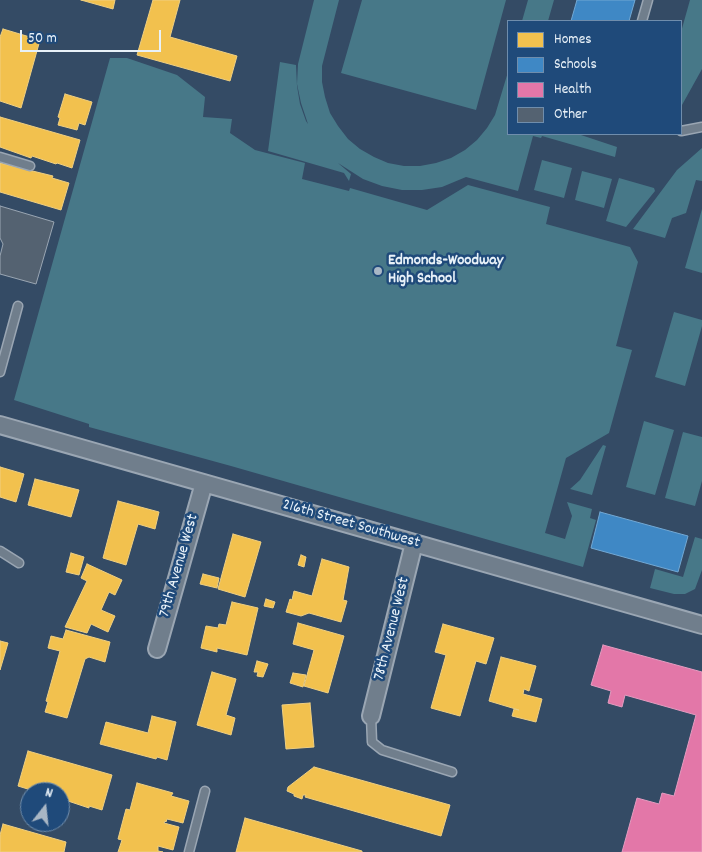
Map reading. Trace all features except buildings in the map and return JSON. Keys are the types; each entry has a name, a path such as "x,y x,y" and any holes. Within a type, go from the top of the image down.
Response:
{"street":[{"name":"216th Street Southwest","path":"0,425 702,624"},
{"name":"79th Avenue West","path":"156,649 204,483"},
{"name":"78th Avenue West","path":"372,716 414,543"}],"lane":[{"path":"642,20 648,0"},
{"path":"682,131 702,127"},
{"path":"0,157 30,166"},
{"path":"0,372 18,306"},
{"path":"0,551 19,563"},
{"path":"372,716 372,742 382,750 452,772"},
{"path":"189,852 205,791"}],"shaded area":[{"path":"314,0 339,0 322,66 322,82 325,97 330,113 348,139 374,157 388,163 420,166 451,158 465,150 477,140 495,115 507,75 507,135 581,135 617,147 615,157 542,136 541,138 533,136 518,191 466,177 442,187 402,190 382,186 363,179 338,163 351,174 349,181 344,173 268,151 280,62 296,65 297,86 300,104 308,124 297,84 298,64"},
{"path":"362,0 506,0 476,110 341,73"},
{"path":"528,0 554,0 548,20 522,20"},
{"path":"690,0 702,0 702,69 682,105 682,28"},
{"name":"Edmonds-Woodway High School","path":"110,58 127,58 177,75 205,97 203,117 232,119 230,133 255,150 305,163 302,179 349,191 350,188 427,210 468,185 550,207 546,224 630,247 638,262 616,346 632,350 609,433 566,458 545,533 565,539 572,516 567,502 592,509 590,518 596,520 583,567 89,427 89,424 14,400"},
{"path":"702,148 702,181 696,180 686,213 672,218 665,238 633,229 677,170"},
{"path":"542,160 572,168 564,198 534,190"},
{"path":"582,171 612,179 604,208 575,200"},
{"path":"619,178 654,188 655,191 626,227 606,221"},
{"path":"702,209 702,273 685,268"},
{"path":"674,312 702,320 685,386 655,377"},
{"path":"644,421 674,430 655,495 626,487"},
{"path":"683,432 702,437 702,481 695,506 665,498"},
{"path":"603,445 606,446 592,495 570,489 580,480"},
{"path":"695,537 702,539 702,570 695,589 685,594 674,594 650,588 655,569 683,577"}],"place":[{"name":"Edmonds-Woodway High School","path":"378,271"}]}
